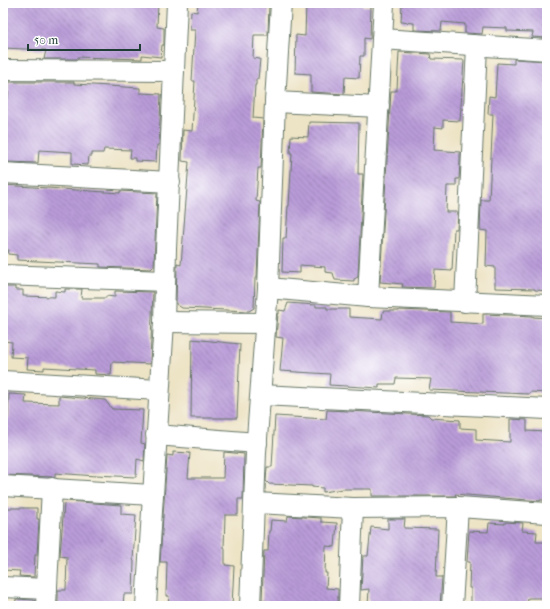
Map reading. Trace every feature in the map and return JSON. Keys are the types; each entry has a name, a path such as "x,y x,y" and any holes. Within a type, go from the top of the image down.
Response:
{"street":[{"path":"146,606 164,322 177,3"},
{"path":"250,606 257,443 268,288 275,102 281,3"},
{"path":"368,297 384,3"},
{"path":"382,39 547,50"},
{"path":"465,302 477,46"},
{"path":"3,70 174,71"},
{"path":"275,102 379,107"},
{"path":"3,173 170,182"},
{"path":"3,275 165,281"},
{"path":"268,288 368,297 547,305"},
{"path":"164,322 265,323"},
{"path":"3,381 159,390"},
{"path":"261,395 547,410"},
{"path":"156,435 257,443"},
{"path":"3,486 152,495"},
{"path":"3,588 47,598 52,488"},
{"path":"255,503 353,508 458,507 547,513"},
{"path":"452,606 458,507"},
{"path":"349,606 353,508"}],"building":[{"path":"3,3 158,3 157,27 164,28 164,45 162,45 161,57 142,55 142,59 78,57 78,59 44,59 46,50 3,48"},
{"path":"198,3 269,3 268,35 254,35 253,58 260,59 258,79 256,79 255,85 253,118 263,119 261,168 258,168 256,201 260,202 257,278 255,278 254,308 249,311 182,308 176,304 177,264 181,265 189,162 182,161 183,130 192,131 195,81 192,81 195,30 190,30 191,11 197,12"},
{"path":"306,3 363,3 363,6 371,6 370,39 364,38 364,56 360,56 359,78 345,77 344,94 311,92 311,74 295,73 296,35 305,36"},
{"path":"402,3 547,3 547,38 532,37 533,32 507,31 507,28 483,27 482,34 465,33 465,24 442,22 441,31 414,30 414,23 401,22"},
{"path":"399,52 430,54 431,59 464,60 460,121 443,120 443,128 435,127 434,150 460,152 460,162 459,179 456,179 456,186 447,186 446,212 458,212 457,229 454,229 452,271 435,270 434,288 402,287 403,284 380,282 391,91 396,91 397,89"},
{"path":"514,59 547,61 547,291 535,289 495,288 495,267 486,266 487,231 480,230 481,200 489,200 493,114 488,114 489,96 495,97 497,63 514,64"},
{"path":"9,82 74,82 74,84 140,88 140,93 161,94 159,145 157,145 156,162 135,161 135,158 130,158 131,150 104,149 103,153 92,153 92,156 89,156 88,165 72,164 72,152 39,150 38,163 5,162 5,153 3,152 3,98 8,98"},
{"path":"309,122 359,123 358,174 363,174 358,277 354,279 354,281 335,280 333,273 325,272 325,267 300,265 300,273 282,272 283,238 286,238 289,206 292,153 290,153 291,136 308,137"},
{"path":"4,185 120,193 120,191 157,193 154,266 151,269 100,267 100,264 17,260 17,255 8,254 9,250 3,250"},
{"path":"3,287 15,287 15,290 23,290 23,296 55,297 55,291 65,292 65,289 82,289 81,298 106,298 106,296 115,297 115,291 153,292 150,364 112,362 111,375 95,374 95,370 44,367 44,370 27,369 28,358 11,357 12,342 3,341"},
{"path":"288,303 316,305 316,307 327,307 327,309 349,309 349,317 382,319 383,311 399,310 450,312 450,322 483,324 483,314 547,318 547,393 530,392 529,394 429,390 431,379 396,378 395,384 379,384 379,388 329,385 330,374 280,371 283,338 276,337 278,314 279,310 285,311"},
{"path":"192,339 240,344 237,418 191,418"},
{"path":"9,394 26,395 25,403 59,404 59,396 105,400 112,409 143,410 141,443 145,444 144,461 137,459 136,477 55,473 55,477 3,475 3,417 8,418"},
{"path":"327,410 428,415 431,418 460,420 460,428 476,429 476,440 510,442 510,419 527,420 527,431 547,432 547,500 540,501 455,494 456,496 372,496 372,489 343,489 323,492 323,488 312,486 269,484 266,481 267,467 272,467 275,416 326,419"},
{"path":"173,452 190,453 188,478 223,478 224,452 244,454 243,499 238,499 238,515 225,515 225,565 234,566 232,606 168,606 169,596 166,596 167,562 160,562 167,455 173,456"},
{"path":"67,501 121,505 121,514 136,515 133,560 133,594 124,594 123,606 58,606 58,590 66,590 67,557 60,556 64,504"},
{"path":"3,508 37,508 37,519 39,519 39,521 34,577 19,576 20,571 3,570"},
{"path":"288,516 321,518 321,522 337,523 335,547 326,546 325,573 327,573 326,588 338,589 338,606 266,606 266,601 262,601 264,551 268,551 271,520 287,521"},
{"path":"388,519 405,519 404,528 438,529 436,577 442,577 440,606 368,606 369,589 361,590 363,556 368,556 371,527 388,529"},
{"path":"505,522 523,523 522,531 537,532 536,542 547,542 547,598 528,598 527,606 471,606 471,588 469,588 470,562 467,562 469,531 488,532 489,523 505,524"},
{"path":"16,599 34,600 35,606 15,606"}]}
